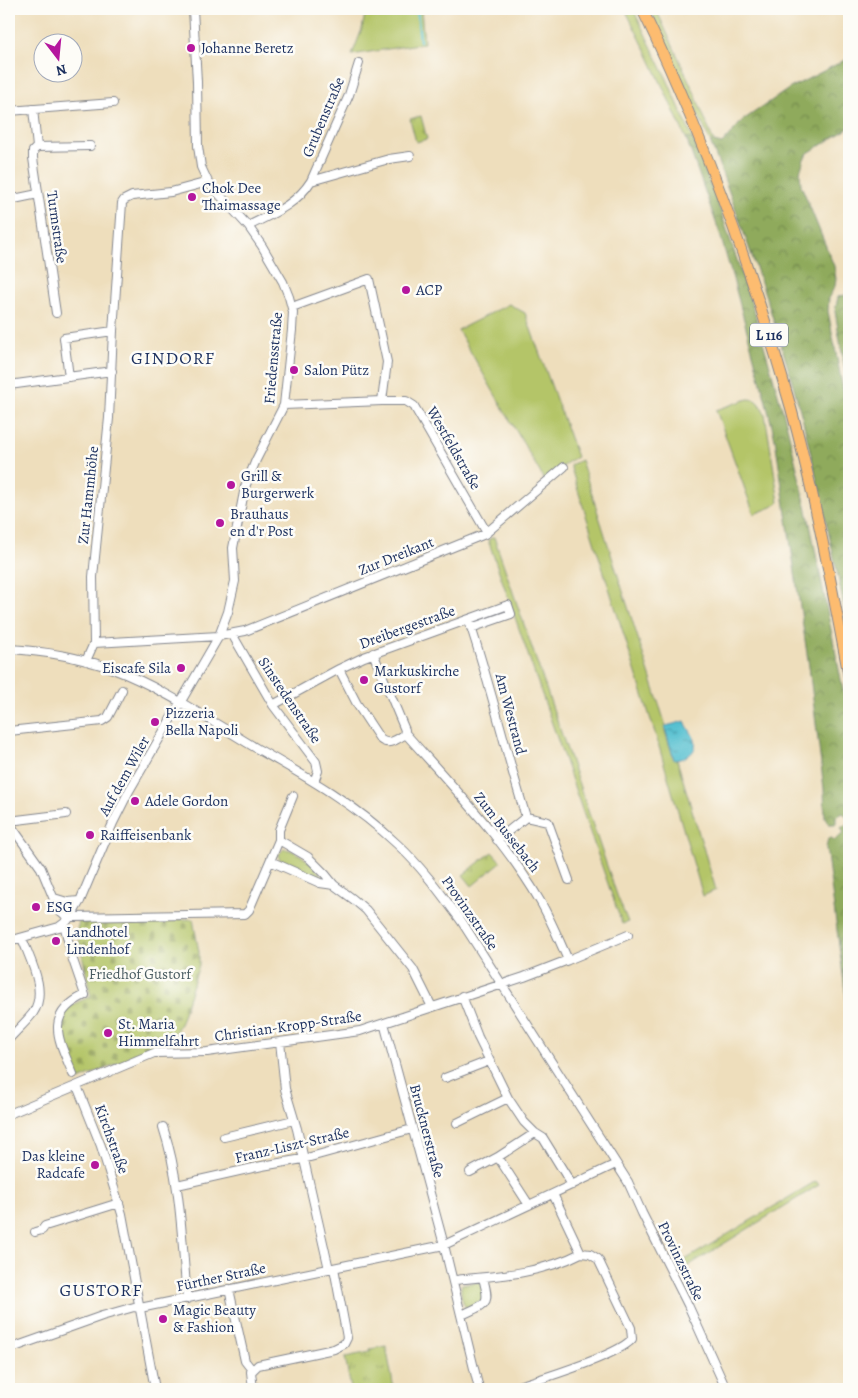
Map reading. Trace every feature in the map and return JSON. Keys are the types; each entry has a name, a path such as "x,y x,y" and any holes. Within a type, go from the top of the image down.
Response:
{"main road":[{"name":"L 116","path":"642,9 698,133 728,210 756,293 793,418 822,538 849,677"}],"street":[{"name":"Friedensstraße","path":"193,9 197,82 198,156 208,182 248,226 278,274 292,307 292,330 284,405 282,413 256,460 244,492 233,548 235,581 228,612 219,636"},
{"name":"Grubenstraße","path":"248,226 292,203 302,194 311,181 350,95 359,63"},
{"path":"9,111 113,103"},
{"name":"Turmstraße","path":"33,109 37,147 33,151 33,156 56,313"},
{"path":"37,147 90,146"},
{"path":"311,181 389,159 410,156"},
{"name":"Zur Hammhöhe","path":"86,661 94,643 93,577 109,418 113,331 123,201 132,196 171,192 208,182"},
{"path":"9,200 38,194"},
{"path":"284,405 382,401 387,362 369,279 292,307"},
{"path":"69,377 64,338 113,331"},
{"path":"9,385 112,371"},
{"name":"Westfeldstraße","path":"382,401 406,401 414,406 487,533"},
{"name":"Zur Dreikant","path":"219,636 255,628 487,533 564,467"},
{"name":"Dreibergestraße","path":"273,705 373,653 470,624"},
{"name":"Am Westrand","path":"470,624 526,816"},
{"name":"Sinstedenstraße","path":"232,634 273,705 316,762 318,773 314,782"},
{"path":"94,643 219,636"},
{"name":"Auf dem Wiler","path":"9,941 54,929 64,924 70,917 80,900 113,823 219,636"},
{"name":"Provinzstraße","path":"9,649 51,653 86,661 138,680 314,782 372,822 410,856 446,899 502,983 631,1188 726,1389"},
{"path":"339,669 357,704 381,740 388,743 405,733 404,727 373,653"},
{"path":"9,731 102,721 110,714 122,690"},
{"name":"Zum Bussebach","path":"405,733 497,840 540,901 568,960"},
{"path":"66,814 9,822 14,839 41,868 60,911 70,917 244,914 249,910 279,840 279,830 293,796"},
{"path":"497,840 526,816 548,822 569,880"},
{"path":"279,840 308,857 334,885 354,899 382,928 413,969 432,1006"},
{"path":"270,861 320,883 334,885"},
{"path":"54,898 67,902 80,900"},
{"path":"64,924 73,960 85,995 68,1005 58,1020 60,1038 73,1074"},
{"name":"Christian-Kropp-Straße","path":"9,1114 154,1053 203,1052 355,1032 517,979 568,960 628,934"},
{"path":"9,1039 33,1013 39,997 38,984 22,938"},
{"path":"462,996 474,1029 508,1098 521,1117 545,1141 572,1185"},
{"name":"Brucknerstraße","path":"384,1023 444,1245"},
{"path":"252,1370 265,1362 334,1348 344,1344 347,1338 332,1268 285,1089 280,1042"},
{"path":"445,1078 489,1061"},
{"name":"Kirchstraße","path":"77,1086 101,1146 127,1237 155,1389"},
{"path":"457,1123 508,1098"},
{"path":"224,1137 294,1120"},
{"path":"163,1127 177,1185 187,1299"},
{"name":"Franz-Liszt-Straße","path":"177,1185 303,1159 412,1130"},
{"path":"470,1172 498,1157 535,1133"},
{"path":"498,1157 529,1205"},
{"name":"Fürther Straße","path":"9,1349 102,1316 134,1307 140,1308 187,1299 444,1245 616,1164"},
{"path":"553,1194 580,1253"},
{"path":"35,1232 42,1230 45,1226 118,1203"},
{"path":"444,1245 479,1389"},
{"path":"453,1280 514,1274 542,1268 564,1261 580,1253 590,1254 598,1259 631,1328 632,1339 624,1346 580,1365 508,1389"},
{"path":"462,1315 487,1301 488,1294 483,1278"},
{"path":"229,1290 245,1362 252,1370 253,1389"}],"green space":[{"path":"366,9 421,9 424,43 352,55 362,29"},
{"path":"625,9 633,9 667,79 693,139 686,138"},
{"path":"650,9 656,9 695,94 714,142 710,141"},
{"path":"849,58 849,128 808,153 800,172 801,185 834,266 836,279 835,286 829,297 828,311 849,421 849,631 833,552 793,385 760,280 710,141 722,144 743,120 790,88"},
{"path":"421,116 427,139 416,142 410,119"},
{"path":"686,138 693,139 719,206 755,314 786,422 809,519 849,720 849,816 847,817 843,813 836,817 836,824 829,824 825,818 824,789 809,667 775,439 719,231"},
{"path":"844,295 849,298 849,396 835,311 838,297"},
{"path":"509,304 525,313 577,457 545,481 458,330"},
{"path":"748,399 759,403 765,414 779,502 754,514 716,410"},
{"path":"581,460 666,726 665,731 674,759 677,760 716,890 703,896 655,733 570,465"},
{"path":"494,537 618,898 628,922 622,924 488,540"},
{"path":"849,822 849,1020 826,848 828,838 834,840 844,833 841,828"},
{"path":"284,849 291,850 303,857 329,883 282,862 279,854"},
{"path":"492,852 501,862 472,886 463,875"},
{"name":"Friedhof Gustorf","path":"193,919 199,952 199,965 181,1022 171,1040 79,1080 63,1040 60,1023 64,1012 70,1006 91,997 77,930 79,922"},
{"path":"816,1181 819,1185 683,1269 680,1263"},
{"path":"481,1282 484,1296 483,1301 467,1309 462,1297 462,1284"},
{"path":"386,1346 394,1389 351,1389 345,1357 370,1352 370,1349"}],"water":[{"path":"685,721 695,740 695,748 686,757 674,760 665,728 666,726"}],"waterway":[{"path":"417,9 420,41"}],"place":[{"name":"Johanne Beretz","path":"191,48"},
{"name":"Chok Dee Thaimassage","path":"192,197"},
{"name":"ACP","path":"406,290"},
{"name":"Salon Pütz","path":"294,370"},
{"name":"Grill & Burgerwerk","path":"231,485"},
{"name":"Brauhaus en d'r Post","path":"220,523"},
{"name":"Eiscafe Sila","path":"181,668"},
{"name":"Markuskirche Gustorf","path":"364,680"},
{"name":"Pizzeria Bella Napoli","path":"155,722"},
{"name":"Adele Gordon","path":"135,801"},
{"name":"Raiffeisenbank","path":"90,835"},
{"name":"ESG","path":"36,907"},
{"name":"Landhotel Lindenhof","path":"56,941"},
{"name":"St. Maria Himmelfahrt","path":"108,1033"},
{"name":"Das kleine Radcafe","path":"95,1165"},
{"name":"Magic Beauty & Fashion","path":"163,1319"}],"district":[{"name":"GINDORF","path":"173,358"},
{"name":"GUSTORF","path":"101,1290"}]}
